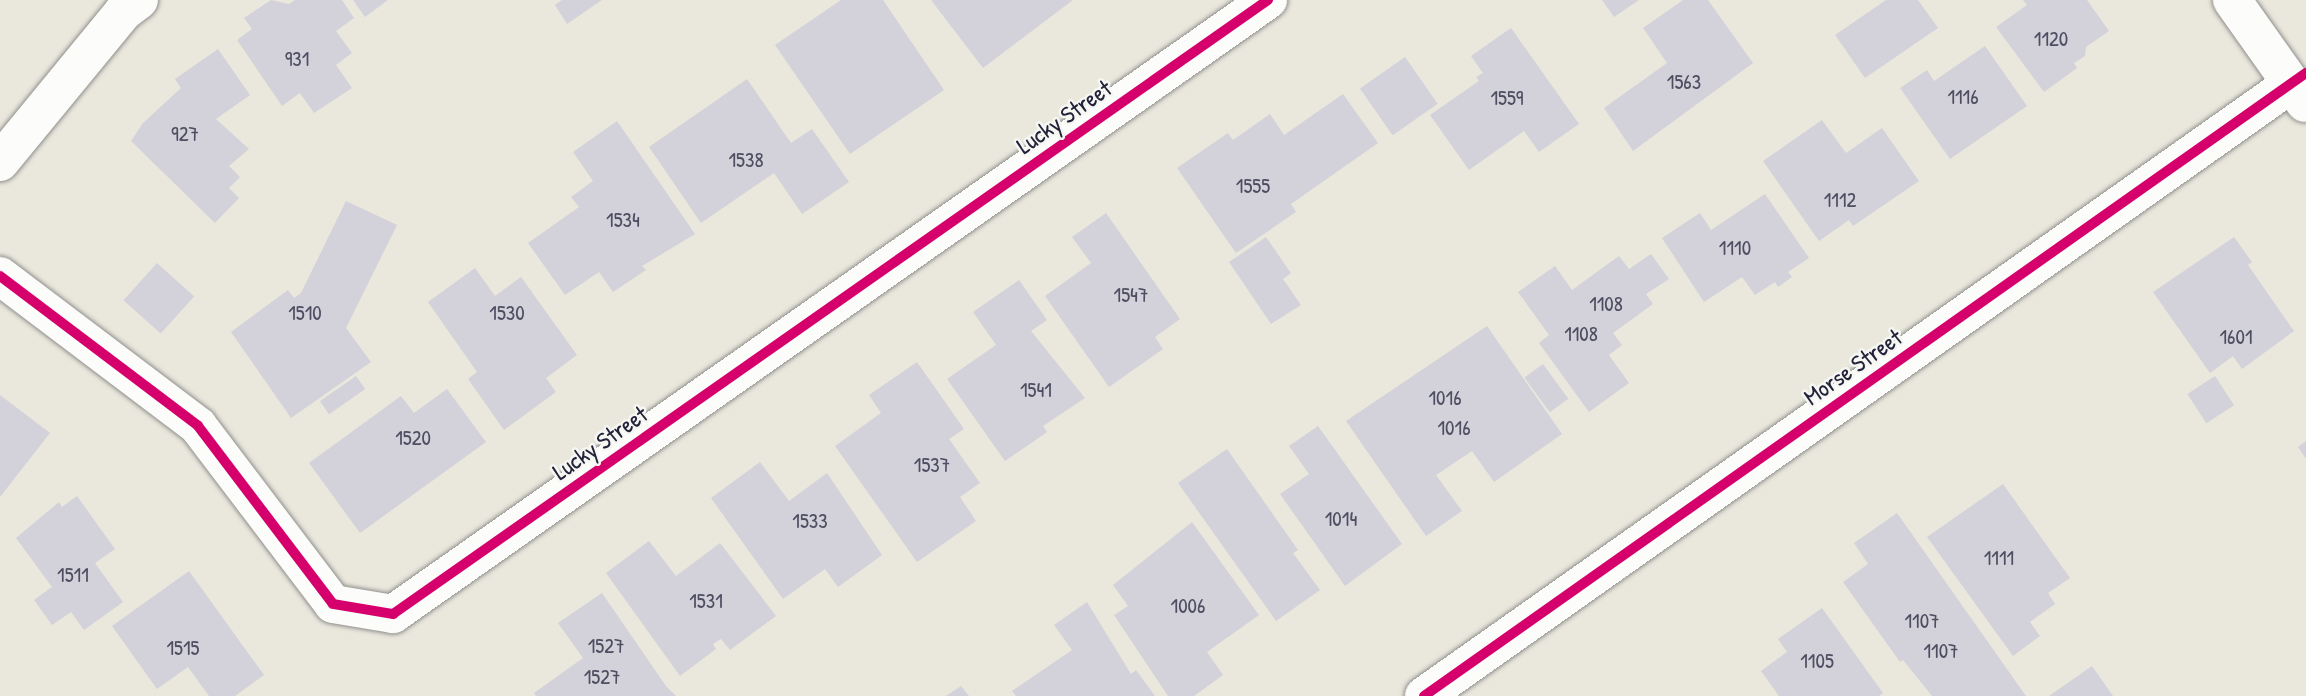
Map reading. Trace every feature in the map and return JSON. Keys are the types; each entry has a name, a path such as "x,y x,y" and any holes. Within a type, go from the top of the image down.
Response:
{"street":[{"path":"0,162 123,12 139,0"},
{"name":"Lucky Street","path":"0,276 198,426 333,604 393,614 1268,0"},
{"path":"2232,0 2301,87"},
{"name":"Morse Street","path":"1424,696 2301,87"}],"building":[{"path":"271,0 289,4 295,0 342,0 354,18 336,31 352,53 336,65 352,88 314,113 300,93 282,106 237,40 252,29 244,18"},
{"path":"353,0 388,0 365,17"},
{"path":"562,0 602,0 567,24 555,5"},
{"path":"841,0 883,0 944,90 850,154 775,45"},
{"path":"931,0 1073,0 983,68"},
{"path":"1602,0 1639,0 1614,17"},
{"path":"1683,0 1708,0 1753,63 1633,151 1604,108 1667,63 1643,28"},
{"path":"1886,0 1918,0 1938,28 1865,78 1835,35"},
{"path":"2023,0 2087,0 2109,31 2086,47 2085,56 2074,63 2077,68 2044,92 1996,27 2027,5"},
{"path":"1511,28 1579,124 1539,152 1524,131 1469,170 1430,115 1479,81 1476,77 1483,73 1471,56"},
{"path":"1985,46 2027,106 1950,159 1900,88 1927,70 1934,81"},
{"path":"218,49 250,95 216,119 249,149 229,166 240,177 229,188 239,198 215,223 131,141 143,123 181,88 175,79"},
{"path":"1405,57 1438,104 1393,135 1360,89"},
{"path":"747,79 791,143 812,129 849,182 802,214 774,173 701,223 649,147"},
{"path":"1343,94 1378,143 1291,204 1296,212 1236,253 1177,168 1228,133 1233,140 1270,114 1284,135"},
{"path":"1822,120 1846,153 1882,128 1919,181 1853,226 1849,220 1819,241 1763,161"},
{"path":"617,121 695,234 642,266 646,270 613,292 599,272 565,295 528,243 579,207 571,197 593,181 573,152"},
{"path":"1765,194 1809,258 1788,272 1792,277 1778,287 1775,282 1755,295 1742,277 1704,302 1662,238 1700,213 1711,230"},
{"path":"346,201 397,225 346,328 371,362 291,418 231,332 288,290 294,298 301,293"},
{"path":"1106,213 1180,319 1155,337 1163,349 1109,387 1045,296 1091,263 1072,237"},
{"path":"1266,237 1291,273 1283,279 1301,305 1271,324 1229,262"},
{"path":"2234,237 2252,262 2248,265 2294,331 2242,369 2233,356 2210,373 2153,292"},
{"path":"1651,254 1669,279 1646,294 1653,304 1613,333 1622,345 1609,355 1629,383 1589,412 1539,343 1549,335 1518,292 1555,266 1572,290 1619,256 1629,269"},
{"path":"157,263 194,296 161,334 124,300"},
{"path":"475,268 495,296 521,277 577,355 546,378 556,392 504,430 468,379 477,372 428,302"},
{"path":"1019,280 1047,320 1031,331 1085,398 1043,426 1047,432 1005,461 947,379 996,345 973,312"},
{"path":"1487,326 1562,434 1494,482 1472,451 1436,475 1462,511 1426,536 1346,421"},
{"path":"917,362 964,429 949,439 980,483 960,497 976,521 917,562 835,446 881,413 869,395"},
{"path":"1543,364 1568,399 1550,412 1524,378"},
{"path":"356,376 365,389 329,414 320,401"},
{"path":"2215,376 2234,405 2206,423 2187,394"},
{"path":"447,389 486,442 360,533 309,463 401,396 414,413"},
{"path":"0,395 50,433 0,497"},
{"path":"1318,426 1402,544 1345,586 1280,494 1309,474 1289,446"},
{"path":"2306,441 2306,459 2298,447"},
{"path":"1227,449 1298,550 1293,553 1320,590 1276,621 1178,483"},
{"path":"760,462 789,501 827,473 882,555 838,587 825,569 783,599 711,498"},
{"path":"2003,484 2070,578 2048,593 2055,604 2030,622 2040,636 2013,656 1927,537"},
{"path":"77,496 115,549 95,563 123,602 84,630 71,612 52,625 34,600 52,587 16,538 59,502 62,507"},
{"path":"1897,513 2026,696 1932,696 1903,660 1900,662 1843,582 1868,564 1854,543"},
{"path":"1192,522 1259,615 1207,652 1223,675 1194,696 1168,696 1114,615 1128,606 1113,585"},
{"path":"649,541 676,576 720,543 776,616 730,650 721,639 713,644 716,649 680,676 606,573"},
{"path":"189,571 264,675 235,696 209,696 188,667 157,689 112,626"},
{"path":"602,593 666,686 676,696 536,696 534,693 583,658 558,623"},
{"path":"1087,602 1131,674 1136,670 1155,696 1016,696 1012,691 1072,650 1054,625"},
{"path":"1822,608 1883,693 1879,696 1779,696 1761,671 1787,652 1778,639"},
{"path":"2092,666 2113,696 2049,696"},
{"path":"961,686 969,696 946,696"}],"cycle path":[{"path":"0,276 198,426 333,604 393,614 1268,0"},
{"path":"1424,696 2306,73"}]}
